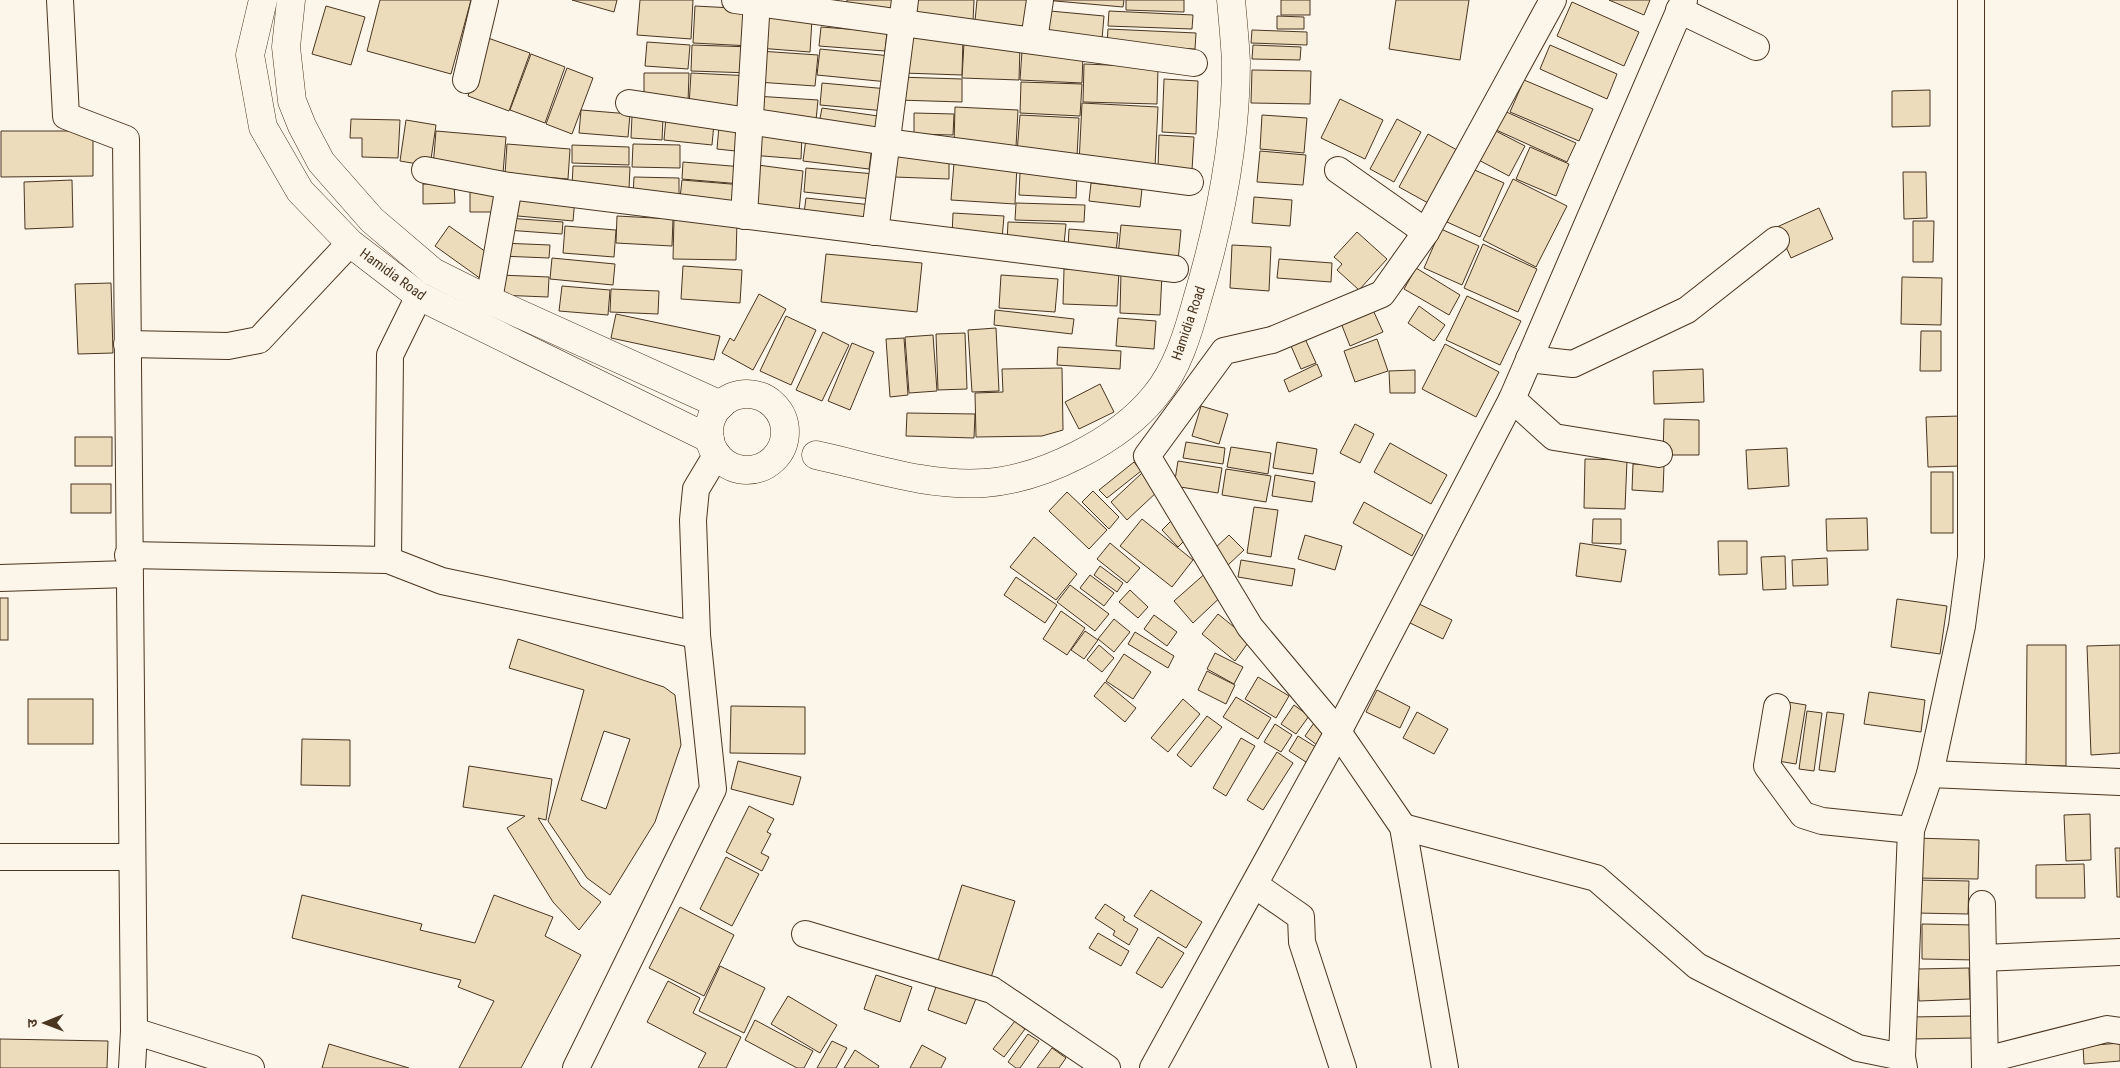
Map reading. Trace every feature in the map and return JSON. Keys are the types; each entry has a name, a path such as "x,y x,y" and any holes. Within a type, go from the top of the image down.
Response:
{"main road":[{"name":"Hamidia Road","path":"263,0 250,56 263,128 300,191 350,243 419,296 714,446"},
{"name":"Hamidia Road","path":"291,0 286,47 292,101 302,126 321,162 372,220 426,266 489,300 721,405"},
{"name":"Hamidia Road","path":"816,455 938,482 986,483 1038,472 1084,453 1124,425 1155,396 1173,367 1187,337 1214,244 1233,124 1236,62 1231,0"},
{"path":"253,68 288,63"},
{"path":"739,394 762,397 776,408 784,423 816,455 770,461 757,468 746,470 726,463 714,446 710,426 713,415 728,399 739,394"},
{"path":"770,461 782,446 784,423"}],"street":[{"path":"60,0 66,116 126,138 128,564 134,1031 132,1068"},
{"path":"466,80 485,0"},
{"path":"1034,40 1040,0"},
{"path":"1445,1068 1403,828 1338,732 1250,627 1147,456 1224,350 1272,340 1382,294 1426,232 1553,0"},
{"path":"1403,828 1596,878 1697,966 1858,1048 1903,1063 1911,830 1930,774 1962,626 1971,557 1972,0"},
{"path":"744,216 752,122 750,1 904,11 1034,40 1194,62"},
{"path":"1153,1068 1338,732 1512,399 1682,5 1756,47"},
{"path":"875,232 904,11"},
{"path":"629,103 887,142 1190,182"},
{"path":"425,170 509,186 1175,269"},
{"path":"1338,170 1426,232"},
{"path":"489,300 509,186"},
{"path":"1529,359 1573,364 1687,310 1776,240"},
{"path":"127,344 228,346 259,340 350,243"},
{"path":"388,560 390,354 419,296"},
{"path":"1512,399 1554,437 1659,454"},
{"path":"576,1068 713,789 697,635 693,520 696,489 714,446"},
{"path":"0,578 128,564 388,560 442,581 697,635"},
{"path":"1777,707 1767,766 1795,808 1802,815 1822,820 1911,830"},
{"path":"1930,774 2120,782"},
{"path":"0,857 132,857"},
{"path":"1255,885 1301,918 1302,942 1344,1068"},
{"path":"1982,904 1985,1064 2107,1029 2120,1031"},
{"path":"805,934 992,990 1107,1068"},
{"path":"1983,958 2120,952"},
{"path":"134,1031 251,1068"}],"building":[{"path":"380,0 471,0 451,74 367,51"},
{"path":"572,0 617,0 614,12"},
{"path":"640,0 693,0 691,39 637,35"},
{"path":"847,0 898,0 897,12 846,7"},
{"path":"911,0 974,0 973,21 910,17"},
{"path":"977,0 1033,0 1030,27 975,21"},
{"path":"1044,0 1124,0 1123,7"},
{"path":"1126,0 1184,0 1184,12 1126,10"},
{"path":"1281,0 1310,0 1310,15 1281,15"},
{"path":"1396,0 1469,0 1460,60 1389,49"},
{"path":"1609,0 1650,0 1644,15"},
{"path":"1572,2 1639,32 1624,66 1557,36"},
{"path":"326,6 365,17 351,65 312,54"},
{"path":"695,6 752,9 751,46 693,43"},
{"path":"1050,11 1104,16 1102,39 1048,34"},
{"path":"1109,11 1193,15 1192,29 1108,26"},
{"path":"760,16 812,19 810,52 758,48"},
{"path":"1277,16 1304,17 1304,29 1277,29"},
{"path":"821,27 887,32 885,51 819,46"},
{"path":"1108,29 1196,33 1195,49 1107,45"},
{"path":"1252,30 1307,32 1307,45 1251,43"},
{"path":"905,35 963,37 962,75 903,73"},
{"path":"488,38 530,53 509,111 468,96"},
{"path":"647,42 690,45 688,69 645,66"},
{"path":"964,43 1020,45 1019,80 962,78"},
{"path":"692,45 752,47 751,73 691,71"},
{"path":"1253,45 1301,47 1300,60 1252,59"},
{"path":"1550,45 1617,74 1607,99 1540,69"},
{"path":"820,49 891,56 888,82 817,75"},
{"path":"759,51 818,55 815,86 757,82"},
{"path":"1022,51 1083,54 1082,83 1020,80"},
{"path":"531,54 565,67 545,123 510,110"},
{"path":"1084,64 1158,67 1157,104 1083,102"},
{"path":"567,68 593,78 572,134 546,124"},
{"path":"1252,70 1311,71 1310,104 1251,103"},
{"path":"644,73 689,73 688,103 644,102"},
{"path":"691,73 752,76 750,110 689,106"},
{"path":"898,77 962,79 962,102 898,100"},
{"path":"1164,79 1198,81 1196,134 1162,132"},
{"path":"1524,80 1593,109 1579,141 1510,112"},
{"path":"1021,82 1082,84 1080,116 1020,113"},
{"path":"822,83 888,89 885,111 820,105"},
{"path":"1930,90 1930,126 1892,127 1892,91"},
{"path":"755,96 818,100 816,120 753,116"},
{"path":"1340,99 1383,120 1365,159 1321,138"},
{"path":"1082,103 1158,107 1155,167 1079,163"},
{"path":"955,107 1018,110 1016,147 954,144"},
{"path":"822,108 885,117 883,133 819,124"},
{"path":"581,110 630,114 628,137 579,133"},
{"path":"1502,110 1576,143 1567,162 1494,129"},
{"path":"914,113 954,114 953,135 914,134"},
{"path":"1020,115 1079,118 1077,156 1017,153"},
{"path":"1262,115 1307,118 1304,153 1260,149"},
{"path":"632,116 663,118 662,140 631,138"},
{"path":"666,117 714,123 712,145 664,140"},
{"path":"351,119 400,120 398,158 362,157 362,138 350,138"},
{"path":"1397,119 1421,132 1394,182 1370,169"},
{"path":"406,120 436,125 430,166 400,161"},
{"path":"719,126 747,129 745,152 717,149"},
{"path":"1486,126 1525,146 1509,176 1471,156"},
{"path":"1,131 93,131 93,176 1,177"},
{"path":"436,131 506,137 503,173 433,167"},
{"path":"752,131 802,135 801,159 750,155"},
{"path":"1428,134 1457,150 1428,203 1399,187"},
{"path":"1159,135 1194,137 1192,170 1158,169"},
{"path":"806,139 872,147 869,169 803,161"},
{"path":"507,144 570,149 568,179 505,174"},
{"path":"633,144 680,145 680,168 632,167"},
{"path":"572,145 629,147 629,165 572,163"},
{"path":"1530,147 1569,164 1556,196 1516,179"},
{"path":"1260,151 1306,155 1303,185 1257,182"},
{"path":"896,156 949,158 949,179 894,177"},
{"path":"683,162 743,167 741,184 682,179"},
{"path":"954,163 1017,166 1015,204 951,200"},
{"path":"750,164 803,171 799,211 746,204"},
{"path":"573,166 630,167 629,189 572,187"},
{"path":"806,168 875,174 872,199 804,192"},
{"path":"1470,168 1504,183 1480,237 1447,222"},
{"path":"1020,172 1077,175 1076,198 1019,195"},
{"path":"1903,172 1926,172 1927,218 1904,219"},
{"path":"634,177 679,178 679,196 633,196"},
{"path":"1513,179 1567,206 1536,267 1483,240"},
{"path":"72,180 73,227 25,229 24,182"},
{"path":"682,180 743,185 742,204 680,198"},
{"path":"1091,183 1142,189 1140,207 1089,201"},
{"path":"423,184 454,184 455,203 423,204"},
{"path":"470,189 504,190 503,212 470,212"},
{"path":"510,191 575,198 573,221 507,215"},
{"path":"1254,197 1292,200 1290,226 1252,223"},
{"path":"806,198 872,205 870,220 804,213"},
{"path":"1016,203 1085,205 1084,222 1015,220"},
{"path":"1819,208 1833,239 1791,258 1777,227"},
{"path":"953,213 1004,216 1002,239 952,236"},
{"path":"617,216 673,219 672,246 616,243"},
{"path":"507,218 563,222 562,234 506,230"},
{"path":"674,218 737,220 736,260 673,259"},
{"path":"1913,221 1934,221 1933,262 1913,262"},
{"path":"1008,222 1066,224 1064,244 1007,242"},
{"path":"1121,225 1181,230 1178,261 1118,255"},
{"path":"449,226 496,259 481,279 435,246"},
{"path":"565,226 616,230 614,257 563,253"},
{"path":"1069,229 1118,233 1116,252 1068,248"},
{"path":"1441,229 1479,246 1462,285 1424,268"},
{"path":"1357,232 1387,259 1359,290 1337,270 1342,264 1334,257"},
{"path":"501,243 550,245 549,258 500,256"},
{"path":"1483,244 1537,269 1518,312 1464,288"},
{"path":"1232,245 1271,247 1269,291 1230,288"},
{"path":"826,254 922,263 917,312 821,302"},
{"path":"552,258 615,264 613,285 550,279"},
{"path":"1279,259 1332,263 1331,282 1277,278"},
{"path":"683,266 742,270 740,303 681,299"},
{"path":"1416,268 1460,295 1449,315 1404,289"},
{"path":"1064,269 1119,271 1117,306 1063,304"},
{"path":"1121,272 1162,274 1160,315 1120,313"},
{"path":"499,275 549,277 548,297 498,295"},
{"path":"1001,275 1058,279 1055,312 999,308"},
{"path":"1902,277 1942,278 1941,325 1901,324"},
{"path":"111,283 113,353 78,354 75,284"},
{"path":"562,286 610,290 608,315 559,311"},
{"path":"611,289 659,291 658,314 610,312"},
{"path":"759,294 786,309 753,370 722,353 730,338 734,341"},
{"path":"1467,296 1521,321 1500,365 1446,340"},
{"path":"1419,306 1445,325 1434,341 1408,323"},
{"path":"995,310 1074,319 1072,334 994,325"},
{"path":"1373,310 1383,332 1350,346 1341,323"},
{"path":"616,314 720,336 714,360 611,338"},
{"path":"786,316 816,330 791,385 760,371"},
{"path":"1118,318 1156,321 1154,349 1116,346"},
{"path":"996,328 999,391 972,392 968,330"},
{"path":"1921,331 1941,331 1941,371 1920,371"},
{"path":"823,332 849,345 822,401 796,390"},
{"path":"1302,332 1316,363 1301,369 1288,339"},
{"path":"965,333 967,389 938,390 936,334"},
{"path":"933,335 937,391 909,393 905,337"},
{"path":"904,338 908,395 890,397 886,339"},
{"path":"1377,339 1388,371 1355,382 1344,351"},
{"path":"852,343 874,352 850,410 828,401"},
{"path":"1445,344 1499,372 1476,417 1422,389"},
{"path":"1058,347 1121,351 1120,369 1057,365"},
{"path":"1317,364 1322,376 1289,392 1284,380"},
{"path":"1062,368 1063,430 1042,436 976,437 975,393 1003,392 1002,369"},
{"path":"1703,369 1704,402 1654,404 1653,371"},
{"path":"1415,370 1415,393 1390,393 1389,371"},
{"path":"1100,384 1114,412 1079,429 1065,402"},
{"path":"1201,406 1228,414 1219,444 1192,436"},
{"path":"907,413 975,414 974,438 906,436"},
{"path":"1960,416 1961,466 1928,467 1926,417"},
{"path":"1664,419 1699,420 1699,455 1663,455"},
{"path":"1355,424 1374,434 1360,463 1340,453"},
{"path":"75,437 112,437 112,466 75,466"},
{"path":"1186,442 1225,448 1223,464 1183,458"},
{"path":"1277,442 1317,449 1313,474 1273,468"},
{"path":"1390,443 1447,475 1431,504 1374,472"},
{"path":"1231,447 1271,453 1268,474 1227,467"},
{"path":"1787,448 1789,486 1748,489 1746,450"},
{"path":"1585,459 1627,460 1625,509 1584,508"},
{"path":"1178,461 1222,468 1218,493 1174,486"},
{"path":"1134,462 1141,471 1107,498 1099,490"},
{"path":"1633,464 1664,465 1663,492 1632,490"},
{"path":"1226,469 1271,476 1266,502 1222,495"},
{"path":"1931,472 1953,472 1953,533 1931,533"},
{"path":"1142,473 1158,491 1127,520 1111,502"},
{"path":"1275,475 1315,482 1312,502 1272,496"},
{"path":"71,484 111,484 111,513 71,513"},
{"path":"1093,491 1119,517 1109,529 1082,502"},
{"path":"1067,492 1107,530 1089,549 1049,511"},
{"path":"1364,502 1423,535 1412,556 1353,523"},
{"path":"1254,507 1278,510 1271,557 1247,553"},
{"path":"1175,517 1191,534 1178,547 1162,530"},
{"path":"1867,518 1868,550 1827,551 1826,519"},
{"path":"1142,519 1193,560 1172,587 1120,546"},
{"path":"1593,519 1621,519 1621,544 1592,543"},
{"path":"1229,535 1244,550 1228,565 1213,550"},
{"path":"1305,535 1342,546 1335,570 1298,559"},
{"path":"1034,537 1077,574 1056,600 1010,567"},
{"path":"1718,541 1747,541 1747,574 1719,575"},
{"path":"1110,543 1140,568 1127,583 1097,559"},
{"path":"1580,543 1626,550 1621,582 1576,576"},
{"path":"1785,556 1786,589 1763,590 1761,557"},
{"path":"1827,558 1828,585 1793,586 1792,560"},
{"path":"1241,560 1295,569 1292,586 1238,577"},
{"path":"1100,566 1123,583 1117,592 1094,575"},
{"path":"1208,571 1226,592 1193,623 1174,601"},
{"path":"1090,575 1114,593 1104,606 1080,588"},
{"path":"1016,577 1057,605 1045,623 1004,595"},
{"path":"1070,585 1109,614 1095,631 1057,602"},
{"path":"1130,590 1148,607 1138,618 1119,602"},
{"path":"0,598 8,598 8,640 0,640"},
{"path":"1897,599 1947,606 1940,654 1891,647"},
{"path":"1415,602 1452,620 1443,639 1406,621"},
{"path":"1061,611 1085,628 1067,655 1043,639"},
{"path":"1218,614 1250,640 1235,661 1202,634"},
{"path":"1154,615 1177,632 1167,646 1144,629"},
{"path":"1114,619 1130,632 1114,652 1098,639"},
{"path":"1085,631 1098,640 1084,659 1071,650"},
{"path":"1135,632 1174,656 1168,668 1128,644"},
{"path":"518,639 664,687 675,695 681,745 655,822 610,895 587,878 548,821 584,690 509,668","holes":["604,731 630,739 606,809 581,800"]},
{"path":"1099,645 1114,658 1102,672 1087,660"},
{"path":"2027,645 2066,645 2066,766 2026,765"},
{"path":"2120,645 2120,753 2091,755 2087,646"},
{"path":"1215,653 1243,667 1234,684 1207,669"},
{"path":"1124,654 1151,672 1133,699 1106,681"},
{"path":"1207,671 1235,685 1226,704 1198,690"},
{"path":"1258,677 1289,696 1276,718 1245,699"},
{"path":"1105,682 1136,708 1125,722 1094,696"},
{"path":"1377,690 1410,707 1400,728 1366,712"},
{"path":"1869,692 1925,700 1921,732 1864,724"},
{"path":"1236,697 1271,718 1258,739 1223,717"},
{"path":"28,699 93,699 93,744 28,744"},
{"path":"1183,699 1200,714 1168,752 1151,738"},
{"path":"1782,701 1806,705 1796,764 1772,760"},
{"path":"1294,705 1309,716 1296,734 1281,724"},
{"path":"731,706 805,707 805,754 730,753"},
{"path":"1807,711 1822,713 1814,771 1799,769"},
{"path":"1417,712 1448,729 1434,754 1403,738"},
{"path":"1827,712 1844,714 1835,772 1819,770"},
{"path":"1207,716 1222,727 1191,767 1177,755"},
{"path":"1316,720 1332,731 1321,748 1305,736"},
{"path":"1275,724 1292,735 1281,752 1264,742"},
{"path":"1298,736 1319,749 1309,764 1289,751"},
{"path":"1241,738 1255,746 1226,796 1213,788"},
{"path":"302,739 350,740 350,786 301,785"},
{"path":"1277,752 1293,763 1263,810 1247,800"},
{"path":"738,761 801,777 793,805 731,789"},
{"path":"469,766 552,779 546,820 538,818 581,886 601,902 579,930 553,902 507,828 525,816 463,807"},
{"path":"749,806 774,819 767,832 771,834 761,853 769,857 762,871 726,852"},
{"path":"2090,814 2091,860 2066,861 2064,815"},
{"path":"1916,838 1979,840 1978,879 1915,878"},
{"path":"2115,848 2120,848 2120,897 2117,897"},
{"path":"726,857 759,874 732,926 700,909"},
{"path":"2084,864 2085,898 2036,898 2036,865"},
{"path":"1916,880 1969,881 1968,914 1916,913"},
{"path":"962,885 1015,901 989,984 936,967"},
{"path":"1151,890 1202,922 1186,948 1134,916"},
{"path":"302,895 422,924 420,930 475,943 494,895 553,917 545,936 581,955 521,1068 459,1068 494,1001 458,987 461,980 292,938"},
{"path":"1105,904 1125,917 1123,920 1138,929 1129,945 1113,935 1115,931 1095,918"},
{"path":"680,907 734,935 704,996 649,968"},
{"path":"1922,924 1976,925 1976,960 1922,959"},
{"path":"1098,933 1129,951 1121,966 1089,948"},
{"path":"1158,937 1184,953 1162,988 1136,973"},
{"path":"720,966 765,988 744,1033 699,1011"},
{"path":"1969,968 1970,999 1919,1001 1918,969"},
{"path":"876,975 912,987 900,1022 864,1009"},
{"path":"668,981 700,998 693,1013 741,1037 726,1068 698,1068 706,1053 647,1022"},
{"path":"938,981 977,996 966,1024 928,1010"},
{"path":"788,996 837,1025 820,1053 771,1024"},
{"path":"1973,1016 1974,1038 1910,1039 1910,1017"},
{"path":"755,1020 813,1051 804,1068 797,1068 745,1040"},
{"path":"1015,1021 1025,1029 1004,1057 993,1049"},
{"path":"1028,1034 1039,1041 1020,1068 1016,1068 1008,1062"},
{"path":"0,1039 108,1041 107,1068 0,1068"},
{"path":"832,1041 847,1048 836,1068 817,1068"},
{"path":"2120,1043 2120,1061 2084,1064 2083,1046"},
{"path":"329,1044 409,1068 322,1068"},
{"path":"922,1045 946,1058 941,1068 910,1068"},
{"path":"1052,1048 1066,1058 1059,1068 1037,1068"},
{"path":"855,1050 879,1066 878,1068 844,1068"}]}
